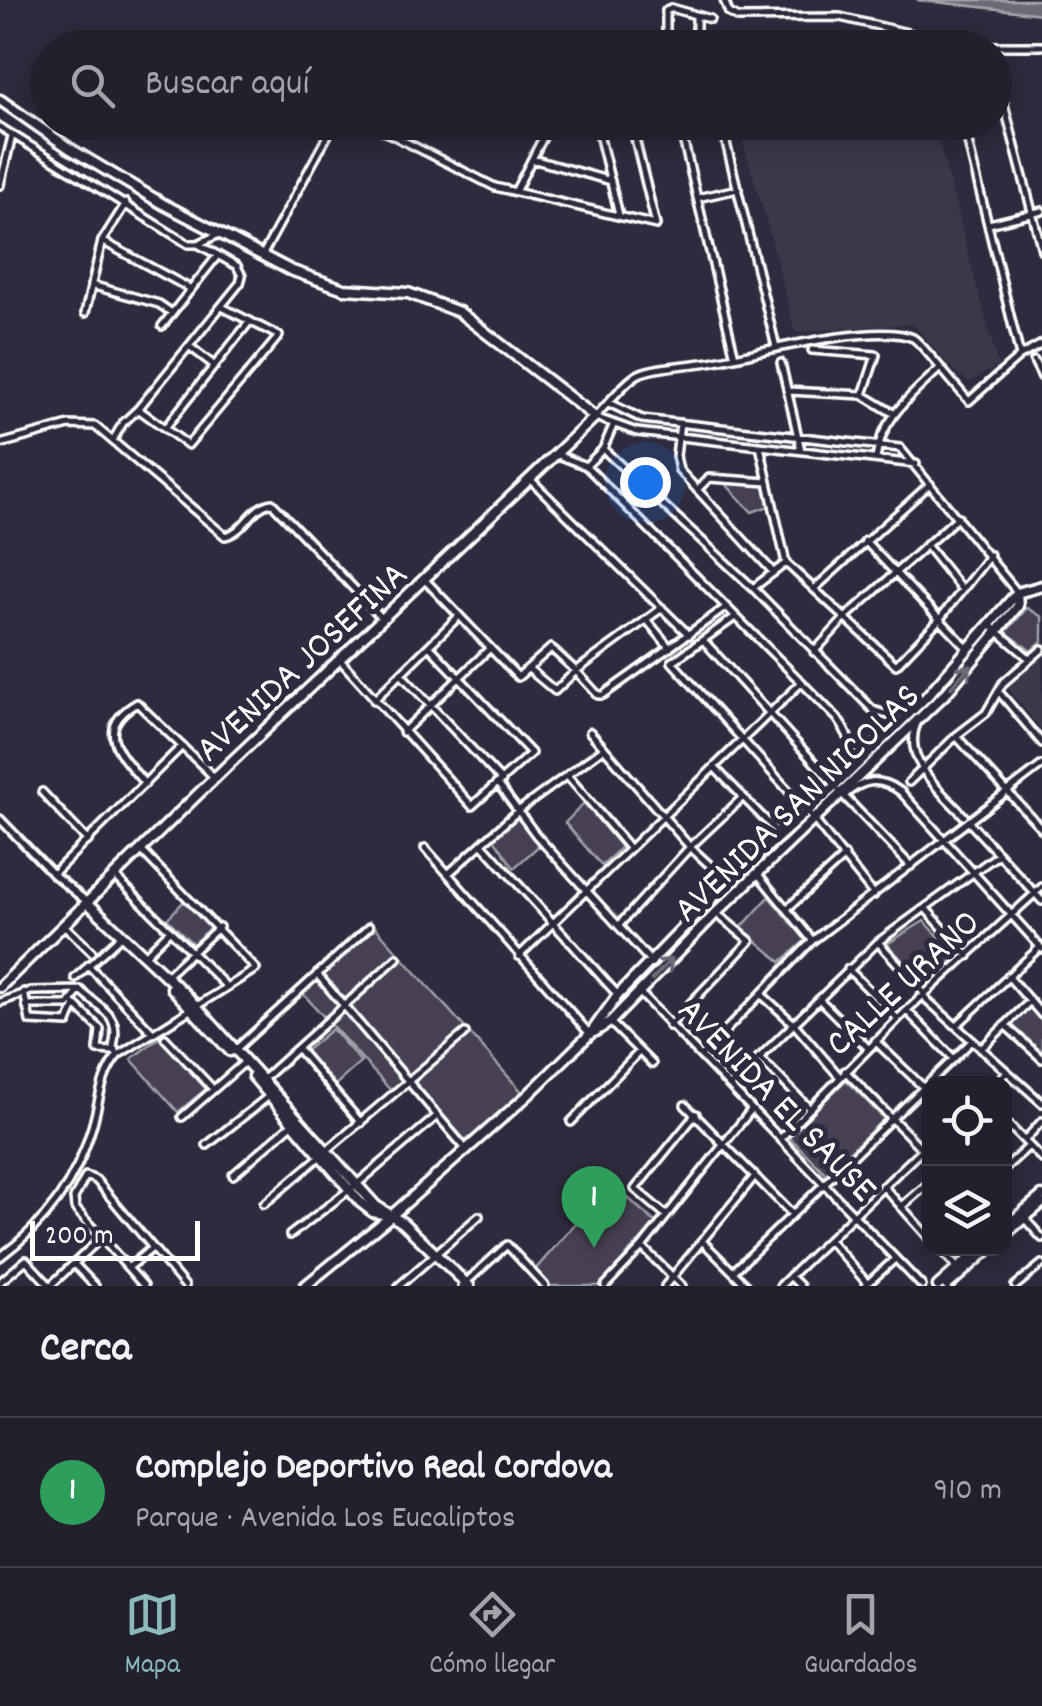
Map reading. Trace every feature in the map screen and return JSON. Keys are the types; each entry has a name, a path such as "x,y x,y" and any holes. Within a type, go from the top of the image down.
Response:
{"street":[{"path":"724,0 730,13 738,18 840,17 895,30"},
{"path":"666,30 666,11 671,8 710,19"},
{"path":"696,14 696,30"},
{"path":"1012,47 1042,46"},
{"path":"0,100 30,121"},
{"path":"0,127 182,240 218,254 237,266 242,276 112,440"},
{"path":"0,186 12,136"},
{"path":"1012,136 1042,250"},
{"path":"58,140 262,256 333,286 408,293 459,312 595,417 613,426 636,432 916,464"},
{"path":"262,256 325,140"},
{"path":"402,140 495,187 656,225 635,140"},
{"path":"516,190 542,140"},
{"path":"601,140 619,215"},
{"path":"683,140 735,356 776,347 896,333 920,342 969,401 1020,356 1042,344"},
{"path":"726,140 776,347"},
{"path":"968,140 1020,356"},
{"path":"532,159 611,181"},
{"path":"697,198 738,188"},
{"path":"85,313 102,241 126,203"},
{"path":"990,224 1042,211"},
{"path":"198,244 219,234"},
{"path":"102,241 191,289"},
{"path":"162,326 218,254"},
{"path":"91,285 158,304 172,313"},
{"path":"138,408 188,445 278,336 222,306"},
{"path":"165,428 250,321"},
{"path":"190,346 215,366"},
{"path":"812,350 876,355 864,395"},
{"name":"AVENIDA JOSEFINA","path":"0,987 639,374 735,356"},
{"path":"1034,361 1042,377"},
{"path":"781,363 801,450"},
{"path":"876,460 878,444 894,414 939,369"},
{"path":"789,391 864,395 894,414"},
{"path":"609,403 642,419 900,448 1017,593 1042,586"},
{"path":"680,423 676,463 774,572"},
{"path":"0,444 79,424 95,426 225,536 235,533 260,506 272,504 383,620"},
{"path":"586,466 603,449 613,426"},
{"path":"760,446 786,563 896,664 938,621 990,556"},
{"path":"603,449 753,588 873,710 888,715 915,708"},
{"path":"558,455 586,466 850,735 850,755 834,784"},
{"path":"697,490 709,478 768,482"},
{"path":"532,480 688,635"},
{"path":"814,589 930,484"},
{"path":"814,652 847,616 958,518"},
{"path":"865,541 969,650"},
{"path":"926,546 962,590"},
{"path":"753,588 786,563"},
{"path":"425,580 516,676 530,670 552,648 603,696 725,608"},
{"name":"AVENIDA SAN NICOLAS","path":"306,1286 528,1095 590,1034 618,995 728,882 915,708 1017,593"},
{"name":"AVENIDA SAN NICOLAS","path":"590,1034 610,1022 756,873 920,719 999,633 1018,606 1017,593"},
{"path":"530,670 555,691 662,608"},
{"path":"735,617 672,662 814,820 874,895"},
{"path":"374,700 458,618"},
{"path":"646,619 670,648"},
{"path":"990,626 1030,659"},
{"path":"703,640 911,867"},
{"path":"340,660 472,806 530,753 430,647"},
{"path":"909,782 986,712 998,691 1042,649"},
{"path":"402,732 489,650"},
{"path":"401,674 500,783 518,810 652,962"},
{"path":"519,956 802,682"},
{"path":"998,691 1042,743"},
{"path":"145,784 114,742 115,723 137,703 215,778"},
{"path":"920,719 914,730 914,743 922,769 1042,900"},
{"path":"590,732 690,847 728,882"},
{"path":"956,736 1042,829"},
{"path":"54,874 182,746"},
{"path":"448,874 518,810 604,748"},
{"path":"701,1056 812,941 1042,765"},
{"path":"714,767 780,835"},
{"path":"568,775 629,848"},
{"path":"843,795 866,781 890,784 912,803 1041,947 956,1025"},
{"path":"42,792 88,841"},
{"path":"620,925 690,847 742,798"},
{"path":"0,819 195,1010 354,1187 436,1253 466,1285 507,1246 544,1286"},
{"path":"482,844 618,995"},
{"path":"426,848 590,1034"},
{"path":"73,1003 100,1030 98,1050 116,1053 195,1010 256,969 141,850"},
{"path":"731,1084 878,942 999,854"},
{"path":"787,908 845,856"},
{"path":"756,873 812,941"},
{"path":"116,877 227,987"},
{"name":"CALLE URANO","path":"780,1138 906,1010 1042,888"},
{"path":"926,909 968,956"},
{"path":"670,1026 750,942 716,913"},
{"path":"65,926 92,952"},
{"path":"164,978 218,927"},
{"path":"234,1051 369,927"},
{"path":"143,958 170,930"},
{"path":"75,978 121,936"},
{"path":"878,942 981,1050 1042,1103"},
{"path":"261,1081 397,958"},
{"path":"88,966 153,1032"},
{"path":"848,969 898,1019"},
{"path":"317,974 465,1148"},
{"path":"1008,976 1042,1015"},
{"path":"24,992 30,1022 68,1023 80,990"},
{"path":"0,1002 24,992 80,990 115,1022 118,1030 116,1053 106,1069 89,1138 70,1181 51,1211 0,1258"},
{"name":"AVENIDA EL SAUSE","path":"639,992 922,1286"},
{"path":"761,994 922,1148 780,1286"},
{"path":"819,999 868,1048"},
{"path":"981,1050 1030,1001"},
{"path":"26,1005 73,1003"},
{"path":"906,1010 954,1059"},
{"path":"610,1022 652,1064"},
{"path":"1005,1026 1042,1059"},
{"path":"264,1204 464,1032"},
{"path":"165,1038 214,1089"},
{"path":"875,1041 922,1086"},
{"path":"936,1076 972,1041"},
{"path":"298,1049 361,1122"},
{"path":"571,1122 640,1052"},
{"path":"760,1057 809,1108"},
{"path":"182,1117 244,1062"},
{"path":"1003,1076 1007,1072"},
{"path":"261,1081 292,1124 325,1154"},
{"path":"732,1272 922,1090"},
{"path":"206,1145 269,1096"},
{"path":"685,1105 792,1214"},
{"path":"606,1286 642,1248 751,1110"},
{"path":"667,1215 635,1188 696,1114"},
{"path":"290,1236 437,1116"},
{"path":"1007,1166 1042,1121"},
{"path":"233,1175 292,1124"},
{"path":"1012,1128 1042,1159"},
{"path":"144,1286 74,1204 86,1176 96,1180 185,1286"},
{"path":"665,1286 755,1176"},
{"path":"883,1186 922,1230"},
{"path":"901,1207 922,1189"},
{"path":"1012,1225 1042,1199"},
{"path":"399,1286 479,1216"},
{"path":"1022,1216 1042,1238"},
{"path":"1,1284 26,1260 50,1286 101,1238"},
{"path":"829,1240 867,1285 895,1259"},
{"path":"703,1242 747,1286"},
{"path":"642,1248 682,1286"},
{"path":"128,1268 151,1249"},
{"path":"947,1256 958,1268"},
{"path":"938,1286 972,1256"},
{"path":"947,1286 981,1256"},
{"path":"74,1264 95,1286"},
{"path":"1016,1286 1042,1264"},
{"path":"790,1276 800,1286"},
{"path":"1023,1280 1029,1286"}],"shaded area":[{"path":"917,0 1042,0 1042,14"},
{"path":"742,140 938,140 998,366 969,382 954,371 913,324 795,332"},
{"path":"722,480 765,484 769,506 752,512"},
{"path":"1027,608 1042,617 1042,641 1031,651 1006,632"},
{"path":"1042,657 1042,730 1006,686"},
{"path":"584,803 621,847 602,866 565,823"},
{"path":"517,818 541,844 514,868 494,839"},
{"path":"769,897 806,940 781,962 741,928"},
{"path":"185,900 211,927 193,944 167,919"},
{"path":"370,921 522,1092 466,1141 409,1080 393,1093 297,987"},
{"path":"924,921 958,956 926,984 887,944"},
{"path":"1029,1005 1042,1019 1042,1055 1009,1025"},
{"path":"332,1029 361,1062 333,1087 304,1052"},
{"path":"161,1036 207,1088 178,1112 131,1059"},
{"path":"846,1080 884,1119 826,1174 788,1136"},
{"path":"619,1190 656,1223 599,1286 549,1286 534,1271 574,1225"}],"place":[{"name":"Complejo Deportivo Real Cordova","path":"594,1248"}]}
